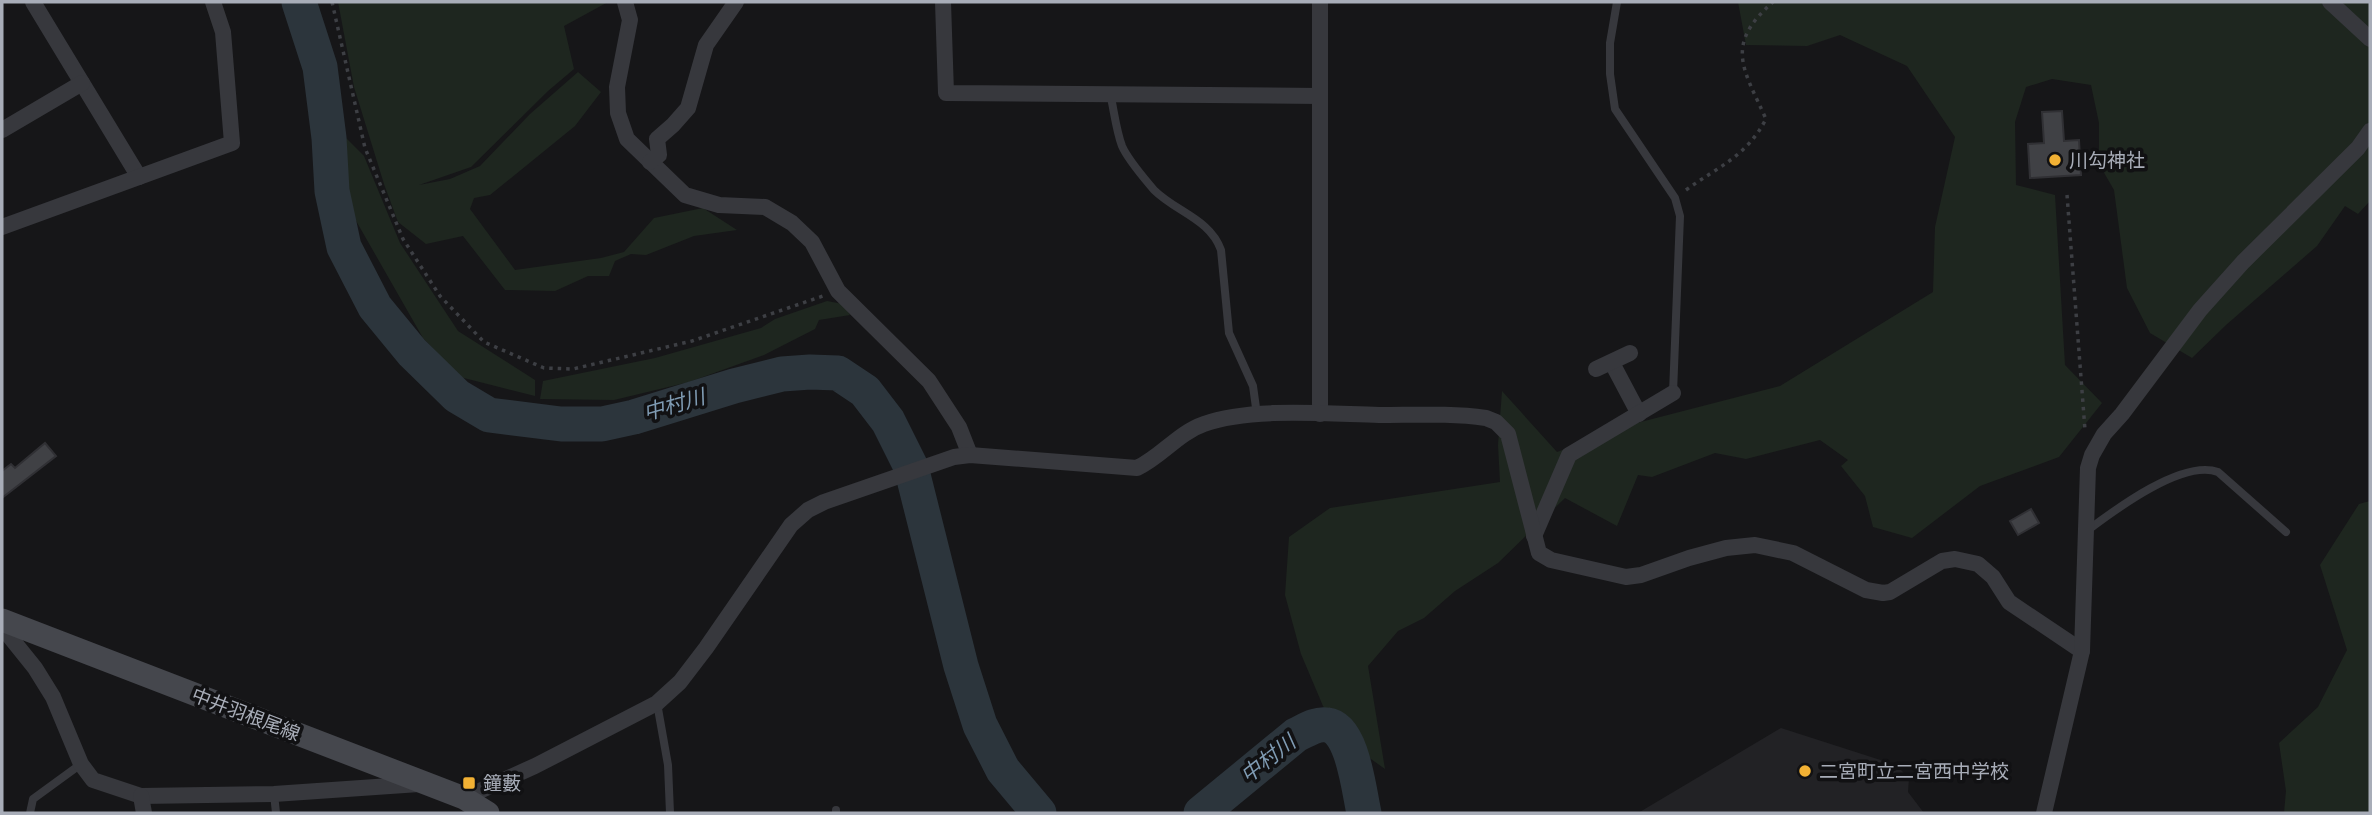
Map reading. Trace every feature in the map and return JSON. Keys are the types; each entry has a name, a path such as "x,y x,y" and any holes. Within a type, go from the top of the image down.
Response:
{"main road":[{"name":"中井羽根尾線","path":"4,628 464,797 488,813"}],"street":[{"path":"33,2 139,177"},
{"path":"2,227 232,143 223,32 213,2"},
{"path":"625,2 630,20 617,87 618,113 627,139 685,195 719,205 765,207 792,223 812,242 838,290 929,381 959,427 962,456"},
{"path":"650,162 659,155 657,139 688,108 706,45 736,2"},
{"path":"943,2 946,93 1320,96"},
{"path":"1320,2 1320,414"},
{"path":"2330,2 2370,39"},
{"path":"2,130 82,83"},
{"path":"2044,813 2082,651 2088,468 2092,455 2104,434 2200,310 2243,261 2358,148 2370,131"},
{"path":"1630,353 1604,366 1639,414"},
{"path":"1534,536 1569,455 1673,393"},
{"path":"464,797 535,766 657,703 680,682 706,648 791,525 808,510 824,502 962,456 1138,468 1154,460 1188,430 1238,415 1475,416 1496,422 1508,434 1539,553 1551,559 1626,577 1642,575 1726,548 1755,545 1793,553 1866,590 1883,593 1890,592 1942,561 1966,561 1978,564 1986,570 2009,603 2082,651"},
{"path":"4,628 35,668 53,697 81,764 93,780 141,796 274,794 427,784"},
{"path":"141,796 144,813"}],"lane":[{"path":"1617,2 1610,43 1609,74 1615,109 1675,198 1680,216 1673,393"},
{"path":"1110,93 1122,147 1155,191 1203,225 1216,238 1221,250 1229,334 1253,386 1257,415"},
{"path":"2085,532 2138,493 2196,470 2209,468 2218,472 2286,532"},
{"path":"657,703 668,765 670,813"},
{"path":"30,813 33,799 81,764"},
{"path":"274,794 276,813"}],"path":[{"path":"332,2 365,148 403,239 440,296 484,342 544,368 573,369 692,341 838,290"},
{"path":"1675,198 1734,160 1758,135 1766,119 1744,71 1741,44 1758,16 1773,2"},
{"path":"2067,195 2088,468"}],"shaded area":[{"path":"338,2 608,2 564,26 574,69 471,167 419,185 450,179 480,166 530,114 578,72 601,92 575,126 490,195 474,198 470,209 515,270 601,258 624,252 654,218 703,208 737,230 694,236 646,255 631,254 615,261 609,276 588,276 555,291 505,290 463,236 426,244 398,222 354,87"},
{"path":"1738,2 2370,2 2370,201 2358,214 2345,206 2317,246 2192,358 2150,333 2127,288 2114,190 2099,164 2099,123 2091,85 2052,79 2026,87 2015,122 2016,185 2055,195 2065,365 2102,403 2059,457 1980,486 1912,538 1873,527 1865,496 1841,466 1848,460 1820,440 1746,459 1715,453 1652,477 1638,475 1617,526 1565,498 1498,563 1455,591 1424,618 1398,631 1368,666 1385,769 1357,749 1323,706 1301,654 1285,595 1289,537 1330,508 1500,482 1498,445 1502,391 1557,452 1629,425 1780,386 1933,292 1935,227 1955,137 1907,66 1840,35 1807,46 1746,45"},
{"path":"338,130 364,156 400,243 458,331 535,380 535,396 460,377 423,338 347,205 339,167"},
{"path":"827,301 843,304 850,315 819,320 815,329 764,355 689,382 614,400 540,399 543,381 655,358 761,328 775,319"},
{"path":"2370,501 2370,813 2284,813 2286,791 2279,743 2318,707 2347,650 2320,565 2359,504"},
{"name":"二宮町立二宮西中学校","path":"1781,728 1896,765 1909,778 1908,792 1924,813 1638,813"}],"building":[{"name":"川勾神社","path":"2062,111 2064,141 2079,140 2081,175 2030,178 2028,144 2044,143 2042,112"},
{"path":"45,443 56,456 2,498 2,471 11,464 15,468"},
{"path":"2031,509 2039,523 2018,535 2010,521"}],"waterway":[{"name":"中村川","path":"299,2 320,67 329,138 332,191 344,247 375,307 412,352 457,396 489,415 561,424 602,424 782,374 838,373 865,391 888,421 911,467 961,666 980,725 1003,770 1039,813"},
{"name":"中村川","path":"1201,813 1296,735 1319,725 1336,729 1343,737 1353,762 1364,813"}],"place":[{"name":"川勾神社","path":"2055,160"},
{"name":"二宮町立二宮西中学校","path":"1805,771"},
{"name":"鐘藪","path":"469,783"}]}
